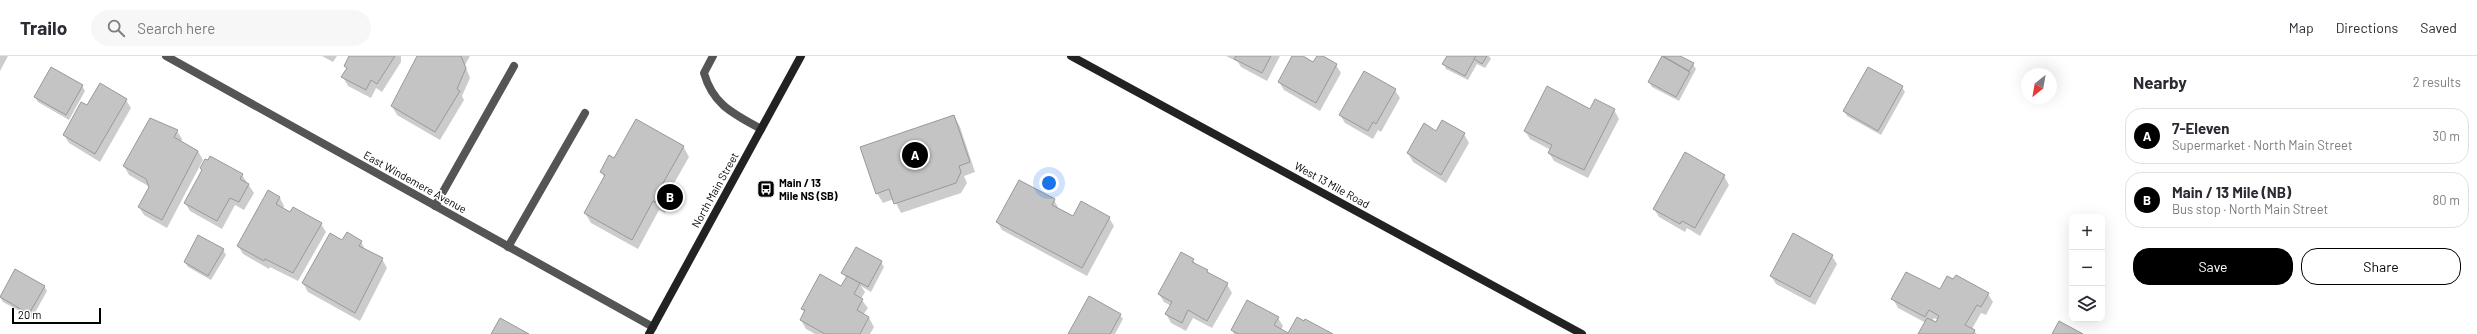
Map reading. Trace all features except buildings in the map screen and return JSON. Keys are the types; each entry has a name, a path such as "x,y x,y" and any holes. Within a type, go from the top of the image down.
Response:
{"main road":[{"name":"North Main Street","path":"651,331 801,56"},
{"name":"West 13 Mile Road","path":"1071,56 1582,334"}],"street":[{"name":"East Windemere Avenue","path":"166,56 508,247 651,331"},
{"path":"713,56 704,72 708,84 728,111 761,129"},
{"path":"434,206 514,66"},
{"path":"508,247 585,113"}],"place":[{"name":"7-Eleven","path":"915,155"},
{"name":"Main / 13 Mile NS (SB)","path":"766,189"},
{"name":"Main / 13 Mile (NB)","path":"670,197"}]}
